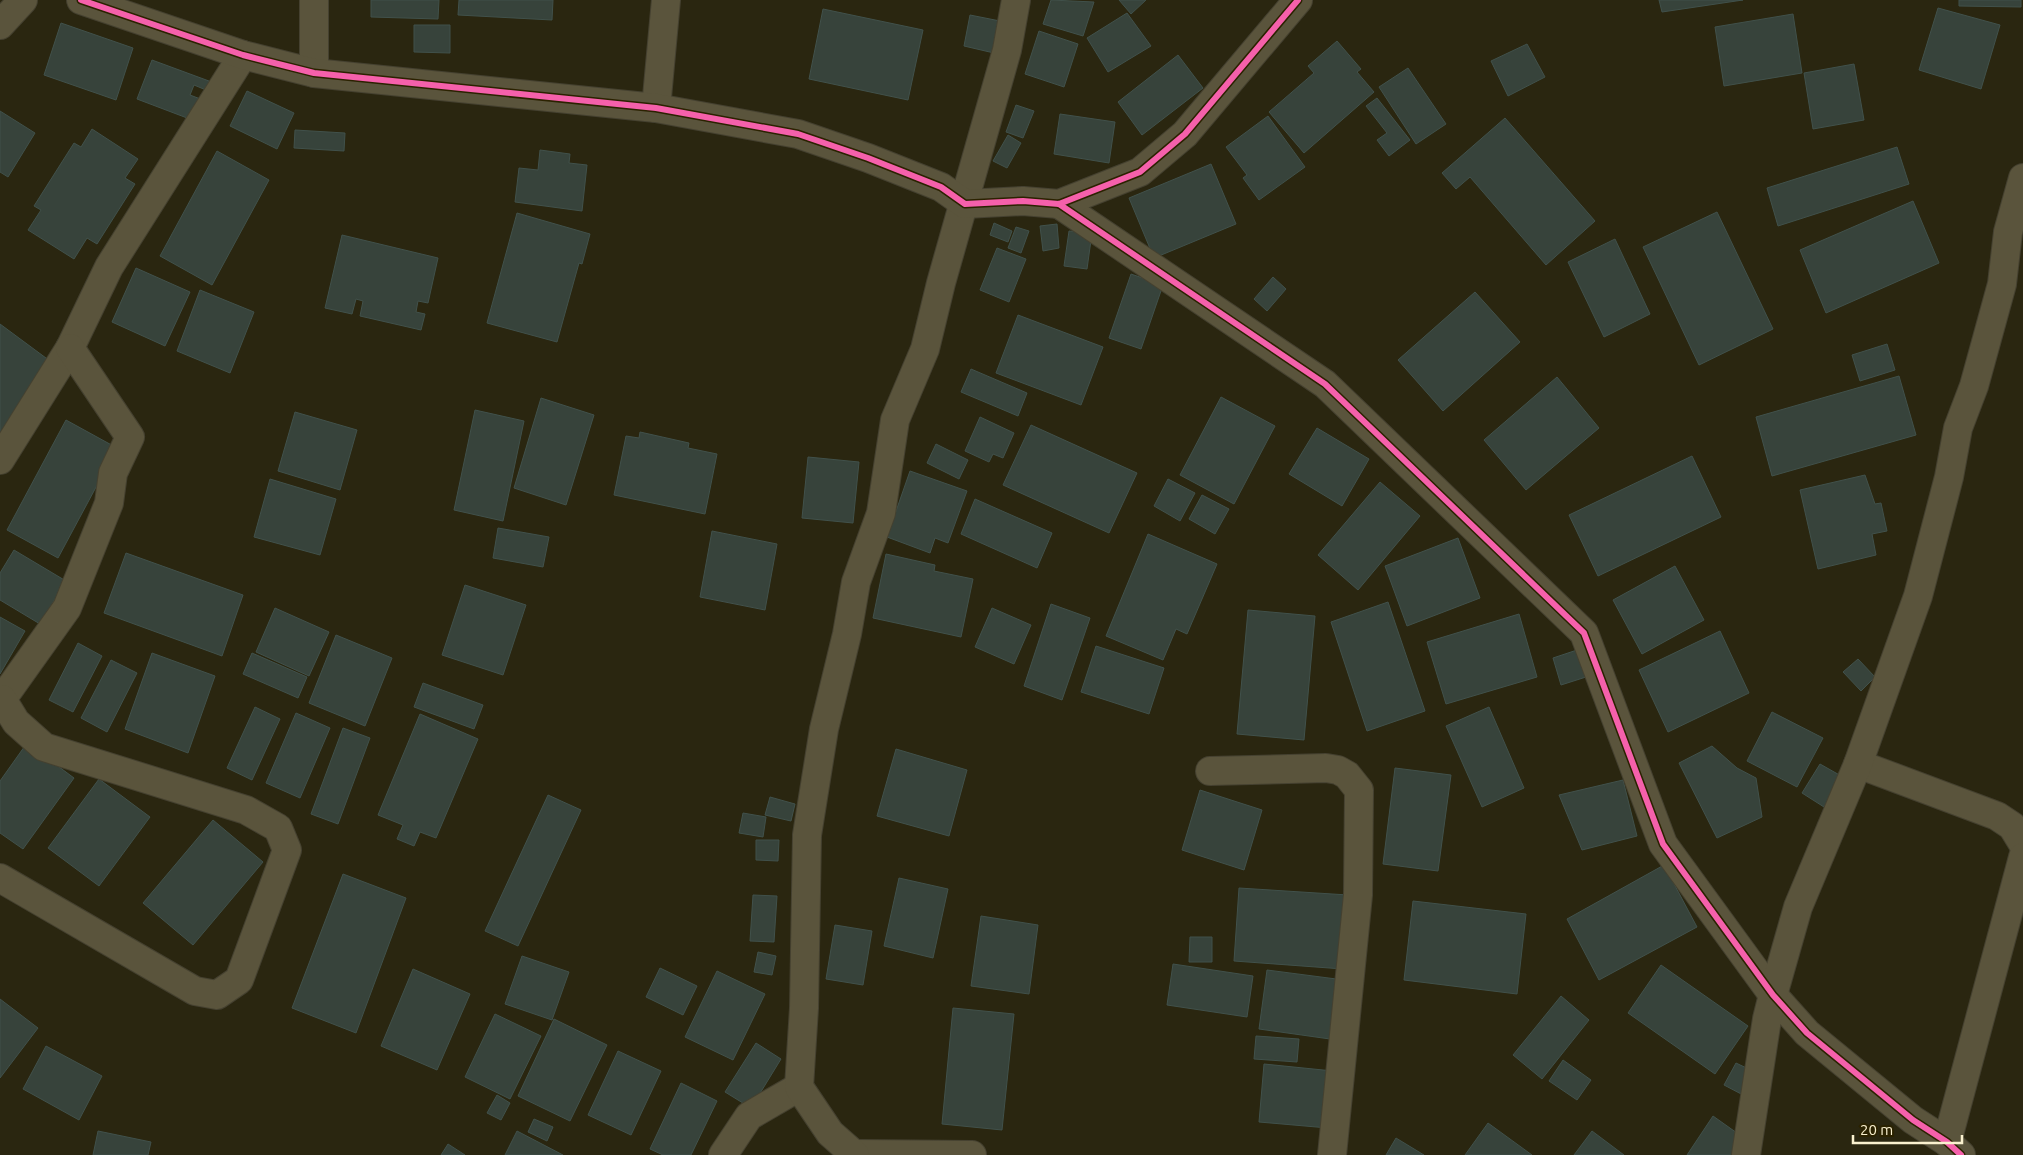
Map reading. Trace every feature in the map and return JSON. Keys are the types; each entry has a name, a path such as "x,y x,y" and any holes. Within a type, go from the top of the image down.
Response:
{"street":[{"path":"0,24 23,0"},
{"path":"82,0 243,55 314,73 656,108 798,134 868,158 941,187 965,204 1024,201 1059,204 1140,172 1185,134 1298,0"},
{"path":"314,0 314,73"},
{"path":"656,108 666,0"},
{"path":"972,1155 855,1155 830,1133 799,1087 804,1008 807,835 824,729 847,634 856,582 881,513 895,420 926,349 941,283 965,204 1007,50 1016,0"},
{"path":"0,460 70,348 109,266 243,55"},
{"path":"1746,1155 1767,1020 1773,995 1798,907 1858,764 1918,596 1949,477 1958,428 1974,386 2002,284 2008,232 2023,178"},
{"path":"1059,204 1325,384 1584,633 1664,844 1773,995 1807,1032 1913,1120 1954,1148 2023,857"},
{"path":"0,878 195,991 217,995 239,980 288,850 278,828 246,810 44,747 16,722 1,700 67,608 109,503 113,474 130,437 70,348"},
{"path":"1858,764 1997,816 2012,826 2023,844"},
{"path":"1210,771 1326,768 1338,770 1348,775 1359,790 1357,912 1332,1155"},
{"path":"722,1155 749,1116 799,1087"}],"building":[{"path":"371,0 439,0 438,19 371,17"},
{"path":"459,0 553,0 552,20 458,15"},
{"path":"1051,0 1094,2 1083,36 1043,24"},
{"path":"1119,0 1146,0 1131,14"},
{"path":"1659,0 1743,0 1662,12"},
{"path":"1959,0 2021,0 2021,7 1959,6"},
{"path":"1938,8 2000,25 1981,89 1919,70"},
{"path":"823,9 923,30 908,100 809,79"},
{"path":"1127,13 1151,46 1108,72 1087,38"},
{"path":"1793,14 1802,73 1724,86 1715,27"},
{"path":"970,15 1000,21 994,53 964,46"},
{"path":"61,23 133,48 116,100 44,75"},
{"path":"414,25 450,25 450,53 414,52"},
{"path":"1039,31 1078,44 1064,87 1025,74"},
{"path":"1337,41 1361,69 1357,72 1374,92 1304,153 1269,112 1314,73 1308,66"},
{"path":"1527,44 1545,77 1508,96 1491,61"},
{"path":"1178,55 1203,88 1142,135 1118,102"},
{"path":"152,60 209,81 206,90 194,85 190,95 203,100 195,121 137,99"},
{"path":"1854,64 1864,120 1813,129 1804,73"},
{"path":"1408,68 1446,124 1416,144 1379,87"},
{"path":"247,91 294,113 277,149 230,126"},
{"path":"1377,98 1410,140 1389,156 1377,140 1387,133 1366,106"},
{"path":"1016,105 1034,111 1023,138 1006,132"},
{"path":"0,111 35,133 8,177 0,172"},
{"path":"1060,114 1115,122 1109,163 1054,154"},
{"path":"1268,116 1305,167 1259,200 1243,178 1247,175 1226,147"},
{"path":"1505,118 1595,221 1546,265 1470,177 1456,189 1442,173"},
{"path":"92,129 138,159 125,178 135,184 97,244 87,238 74,259 28,230 41,210 34,206 74,143 81,147"},
{"path":"295,130 345,133 344,151 294,148"},
{"path":"1008,135 1021,143 1007,168 993,161"},
{"path":"1897,147 1909,184 1778,226 1767,188"},
{"path":"540,150 570,154 569,163 587,165 582,211 515,202 519,168 538,170"},
{"path":"217,151 269,180 212,285 160,256"},
{"path":"1211,164 1236,224 1154,258 1129,198"},
{"path":"1913,201 1939,263 1826,313 1800,250"},
{"path":"1717,212 1773,329 1699,365 1643,247"},
{"path":"517,213 590,234 582,264 579,263 557,342 487,323"},
{"path":"994,223 1012,231 1008,242 990,235"},
{"path":"1057,224 1059,248 1043,251 1040,226"},
{"path":"1016,227 1029,231 1021,253 1008,248"},
{"path":"1069,231 1092,233 1087,269 1064,266"},
{"path":"342,235 438,258 428,303 418,301 416,312 425,314 421,330 360,316 363,301 356,299 352,314 325,308"},
{"path":"1615,239 1650,314 1604,337 1568,262"},
{"path":"997,248 1026,259 1009,302 980,290"},
{"path":"136,268 190,292 165,346 112,322"},
{"path":"1131,274 1163,285 1141,349 1109,338"},
{"path":"1273,277 1286,289 1267,311 1254,299"},
{"path":"200,290 254,312 230,373 177,351"},
{"path":"1475,292 1520,342 1443,411 1398,360"},
{"path":"1018,315 1103,347 1081,405 996,373"},
{"path":"0,324 50,361 0,439"},
{"path":"1887,344 1895,370 1860,381 1852,355"},
{"path":"971,369 1027,393 1018,416 961,392"},
{"path":"1899,376 1916,435 1772,476 1756,417"},
{"path":"1557,377 1599,428 1526,490 1484,440"},
{"path":"1221,397 1275,426 1234,504 1180,475"},
{"path":"541,398 594,415 566,505 514,488"},
{"path":"475,410 524,421 503,521 454,510"},
{"path":"295,412 357,430 340,490 278,471"},
{"path":"980,417 1014,433 1003,458 993,454 989,462 965,451"},
{"path":"66,420 117,448 58,558 7,530"},
{"path":"1031,425 1137,473 1109,533 1003,485"},
{"path":"1317,428 1369,459 1342,506 1289,474"},
{"path":"640,432 689,443 688,448 717,454 705,514 614,495 626,436 639,438"},
{"path":"936,444 968,460 959,479 927,463"},
{"path":"1692,456 1721,517 1598,576 1569,515"},
{"path":"808,457 859,462 853,523 802,518"},
{"path":"910,471 967,491 948,543 935,538 930,553 887,537"},
{"path":"1865,475 1875,504 1881,503 1887,531 1872,534 1876,555 1818,569 1800,490"},
{"path":"270,479 336,499 320,555 254,537"},
{"path":"1168,479 1195,493 1180,521 1154,506"},
{"path":"1380,482 1420,516 1358,590 1318,555"},
{"path":"1202,495 1229,509 1215,534 1189,519"},
{"path":"975,499 1052,533 1037,568 961,534"},
{"path":"498,528 549,537 543,567 493,558"},
{"path":"712,531 777,544 765,610 700,597"},
{"path":"1148,534 1217,564 1187,634 1176,629 1163,660 1106,636"},
{"path":"1458,538 1480,598 1407,626 1385,566"},
{"path":"14,550 66,581 40,624 0,600 0,573"},
{"path":"126,553 243,595 222,656 104,613"},
{"path":"886,554 935,565 934,571 973,579 961,637 873,618"},
{"path":"1675,566 1704,620 1642,654 1613,600"},
{"path":"465,585 526,605 503,675 442,655"},
{"path":"1388,602 1425,711 1367,731 1331,622"},
{"path":"1051,604 1090,618 1062,700 1024,686"},
{"path":"275,608 329,632 309,676 256,652"},
{"path":"992,608 1031,625 1014,664 975,647"},
{"path":"1248,610 1315,616 1304,740 1237,734"},
{"path":"1519,614 1537,677 1446,704 1427,642"},
{"path":"0,617 25,631 0,674"},
{"path":"1720,631 1749,693 1668,732 1639,670"},
{"path":"336,635 392,658 365,726 309,703"},
{"path":"78,643 102,656 73,712 49,700"},
{"path":"1096,646 1164,668 1149,714 1081,692"},
{"path":"1577,650 1586,677 1561,685 1553,658"},
{"path":"152,653 215,676 188,753 125,729"},
{"path":"252,653 307,677 298,698 243,674"},
{"path":"1858,659 1875,677 1861,691 1843,672"},
{"path":"111,660 137,673 107,732 81,718"},
{"path":"423,683 483,705 474,729 414,707"},
{"path":"255,707 280,719 252,780 227,768"},
{"path":"1489,707 1524,788 1482,807 1446,726"},
{"path":"1772,712 1823,738 1797,787 1747,761"},
{"path":"296,713 330,728 300,798 266,783"},
{"path":"420,714 478,739 436,838 420,832 414,846 397,839 403,825 378,815"},
{"path":"343,728 370,738 338,824 311,814"},
{"path":"27,743 74,778 23,849 0,833 0,781"},
{"path":"1712,746 1737,768 1756,778 1762,817 1717,838 1679,763"},
{"path":"896,749 967,770 949,836 877,816"},
{"path":"1820,764 1843,777 1824,807 1802,793"},
{"path":"1395,768 1451,775 1438,871 1383,864"},
{"path":"99,779 150,817 99,886 48,848"},
{"path":"1623,780 1637,836 1582,850 1559,795"},
{"path":"1200,790 1262,810 1244,870 1182,850"},
{"path":"548,795 581,810 518,946 485,931"},
{"path":"770,797 795,804 791,821 765,815"},
{"path":"743,813 766,817 763,837 739,833"},
{"path":"213,820 263,862 193,945 143,903"},
{"path":"756,840 779,840 778,861 756,860"},
{"path":"1664,865 1697,927 1599,980 1567,919"},
{"path":"343,874 406,898 356,1033 292,1008"},
{"path":"899,878 948,889 933,958 884,946"},
{"path":"1239,888 1348,895 1343,969 1234,961"},
{"path":"753,895 777,896 774,942 750,941"},
{"path":"1413,901 1526,914 1517,994 1404,980"},
{"path":"981,916 1038,925 1029,994 971,986"},
{"path":"835,925 872,931 863,985 826,979"},
{"path":"1190,937 1212,937 1212,962 1189,962"},
{"path":"758,952 776,956 772,975 754,972"},
{"path":"522,956 569,972 552,1020 505,1004"},
{"path":"1173,964 1253,976 1247,1017 1167,1005"},
{"path":"1661,965 1748,1026 1715,1074 1628,1013"},
{"path":"660,968 697,986 683,1015 646,997"},
{"path":"413,969 470,994 437,1070 381,1046"},
{"path":"1267,970 1344,980 1337,1040 1259,1029"},
{"path":"717,971 765,994 733,1060 685,1037"},
{"path":"1561,996 1589,1020 1542,1079 1513,1055"},
{"path":"0,999 38,1028 0,1078"},
{"path":"953,1008 1014,1014 1002,1130 942,1124"},
{"path":"495,1014 541,1036 510,1099 465,1077"},
{"path":"554,1019 607,1045 570,1121 518,1096"},
{"path":"1256,1036 1299,1039 1297,1062 1254,1059"},
{"path":"756,1043 781,1059 751,1108 725,1092"},
{"path":"46,1046 102,1076 79,1120 23,1089"},
{"path":"618,1051 661,1071 631,1135 588,1115"},
{"path":"1563,1060 1591,1080 1577,1100 1549,1081"},
{"path":"1736,1063 1757,1073 1745,1096 1724,1085"},
{"path":"1264,1064 1333,1071 1328,1128 1259,1122"},
{"path":"681,1083 717,1101 691,1155 663,1155 650,1149"},
{"path":"497,1095 510,1103 501,1120 487,1113"},
{"path":"1713,1116 1744,1138 1738,1155 1687,1155"},
{"path":"534,1119 553,1127 547,1141 528,1132"},
{"path":"1488,1123 1532,1155 1465,1155"},
{"path":"98,1131 151,1142 148,1155 93,1155"},
{"path":"517,1131 563,1155 505,1155"},
{"path":"1592,1131 1624,1155 1574,1155"},
{"path":"1396,1138 1424,1155 1386,1155"},
{"path":"448,1144 465,1155 441,1155"}],"cycle path":[{"path":"81,0 243,55 314,73 656,108 798,134 868,158 941,187 965,204 1023,201 1059,204 1140,172 1185,134 1298,0"},
{"path":"1059,204 1325,384 1584,633 1663,844 1773,995 1807,1033 1913,1120 1947,1142 1961,1155"}]}
